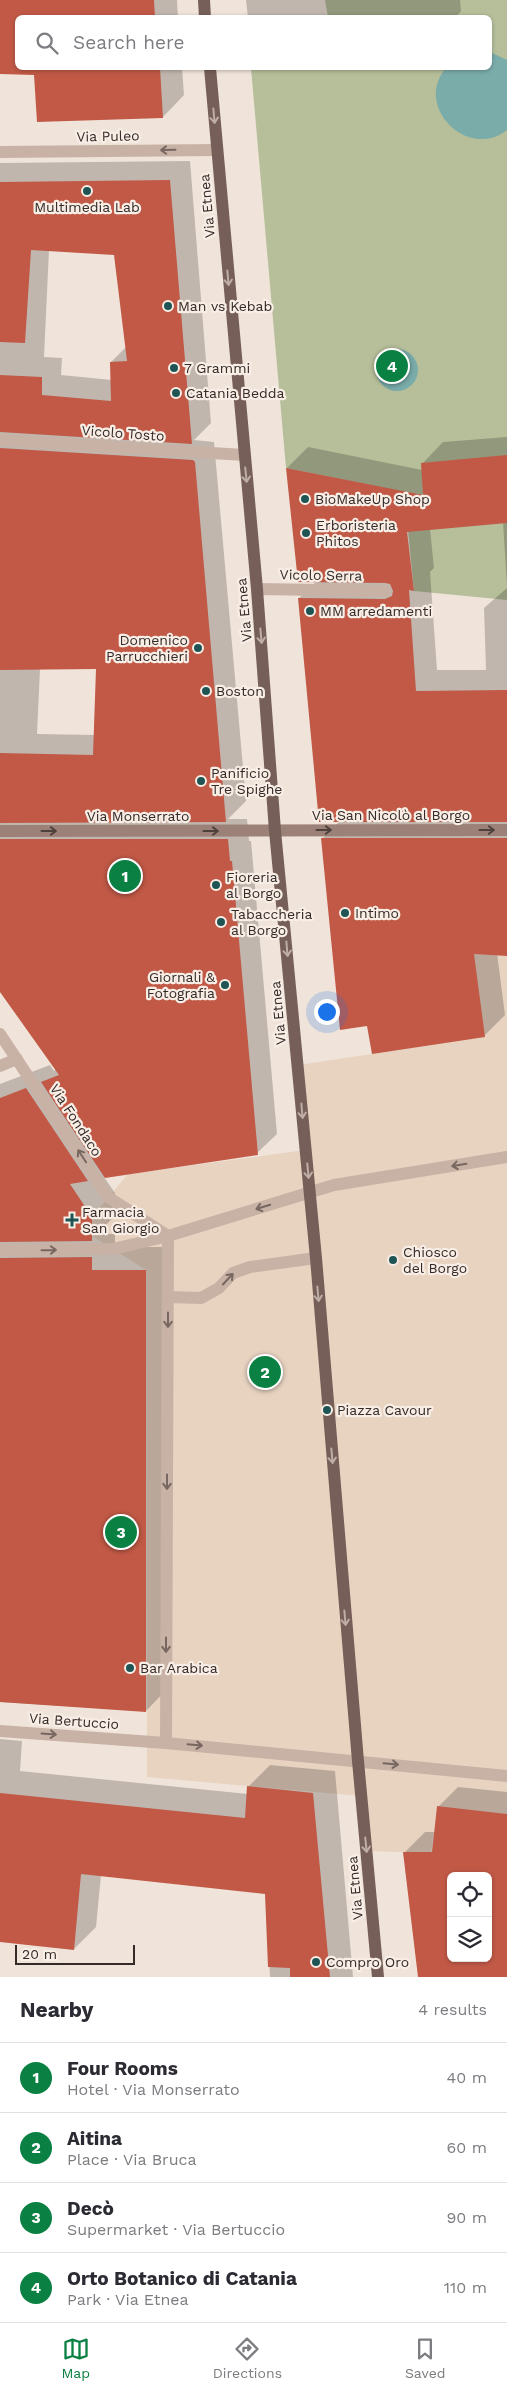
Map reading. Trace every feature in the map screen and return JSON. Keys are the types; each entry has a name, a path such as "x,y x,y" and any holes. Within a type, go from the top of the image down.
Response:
{"main road":[{"path":"204,0 205,15"},
{"name":"Via Etnea","path":"210,70 378,1977"},
{"name":"Via San Nicolò al Borgo","path":"276,831 507,830"},
{"name":"Via Monserrato","path":"0,831 276,831"}],"street":[{"name":"Via Puleo","path":"0,152 217,150"},
{"name":"Vicolo Tosto","path":"0,440 244,455"},
{"name":"Vicolo Serra","path":"257,589 385,591"},
{"name":"Via Fondaco","path":"0,1034 108,1197 168,1236"},
{"path":"0,1066 17,1059"},
{"path":"0,1250 113,1249 168,1236 334,1185 507,1157"},
{"path":"166,1743 168,1236"},
{"path":"168,1297 202,1298 220,1288 233,1273 250,1267 316,1258"},
{"name":"Via Bertuccio","path":"0,1731 146,1741 507,1776"}],"green space":[{"path":"325,0 507,0 507,600 414,591 405,498 370,485 286,468 251,70 492,70 492,15 328,15"}],"shaded area":[{"name":"Piazza Cavour","path":"474,954 507,956 507,1814 437,1806 431,1853 367,1851 361,1796 147,1777 146,1270 92,1236 92,1217 128,1174 305,1150 298,1065 372,1054"}],"water":[{"path":"492,53 507,60 507,130 492,138 476,139 462,134 449,125 441,112 436,98 438,83 445,70 492,70"},
{"path":"401,349 409,352 415,358 418,370 415,382 409,388 393,391 385,388 379,382 376,366 379,358 385,352"}],"building":[{"path":"0,0 154,0 155,15 15,15 15,70 160,70 163,118 37,122 34,75 0,74"},
{"path":"170,180 192,444 0,432 0,375 42,377 42,395 111,401 110,362 127,361 114,255 31,250 25,343 0,342 0,182"},
{"path":"0,448 193,460 195,462 226,822 0,823 0,753 93,755 96,669 0,670"},
{"path":"507,455 507,523 407,532 414,591 409,590 416,691 507,690 507,822 319,822 298,598 385,599 392,596 393,591 390,584 385,583 298,582 286,468 423,495 421,463"},
{"path":"321,838 507,838 507,956 474,954 485,1037 372,1054 367,1026 340,1030"},
{"path":"0,839 228,839 230,861 232,861 258,1155 105,1178 41,1082 59,1075 0,992"},
{"path":"26,1088 88,1181 70,1184 92,1217 92,1241 0,1242 0,1098"},
{"path":"92,1257 92,1270 146,1270 146,1712 0,1702 0,1258"},
{"path":"247,1786 313,1793 330,1977 290,1977 290,1968 268,1967 265,1894 81,1874 74,1950 0,1942 0,1793 245,1818"},
{"path":"437,1806 507,1814 507,1977 418,1977 403,1852 432,1852"}],"place":[{"name":"Multimedia Lab","path":"87,191"},
{"name":"Man vs Kebab","path":"168,306"},
{"name":"Orto Botanico di Catania","path":"392,366"},
{"name":"7 Grammi","path":"174,368"},
{"name":"Catania Bedda","path":"176,393"},
{"name":"BioMakeUp Shop","path":"305,499"},
{"name":"Erboristeria Phitos","path":"306,533"},
{"name":"MM arredamenti","path":"310,611"},
{"name":"Domenico Parrucchieri","path":"198,648"},
{"name":"Boston","path":"206,691"},
{"name":"Panificio Tre Spighe","path":"201,781"},
{"name":"Four Rooms","path":"125,876"},
{"name":"Fioreria al Borgo","path":"216,885"},
{"name":"Intimo","path":"345,913"},
{"name":"Tabaccheria al Borgo","path":"221,922"},
{"name":"Giornali & Fotografia","path":"225,985"},
{"name":"Farmacia San Giorgio","path":"72,1220"},
{"name":"Chiosco del Borgo","path":"393,1260"},
{"name":"Aitina","path":"265,1372"},
{"name":"Piazza Cavour","path":"327,1410"},
{"name":"Decò","path":"121,1532"},
{"name":"Bar Arabica","path":"130,1668"},
{"name":"Compro Oro","path":"316,1962"}]}
